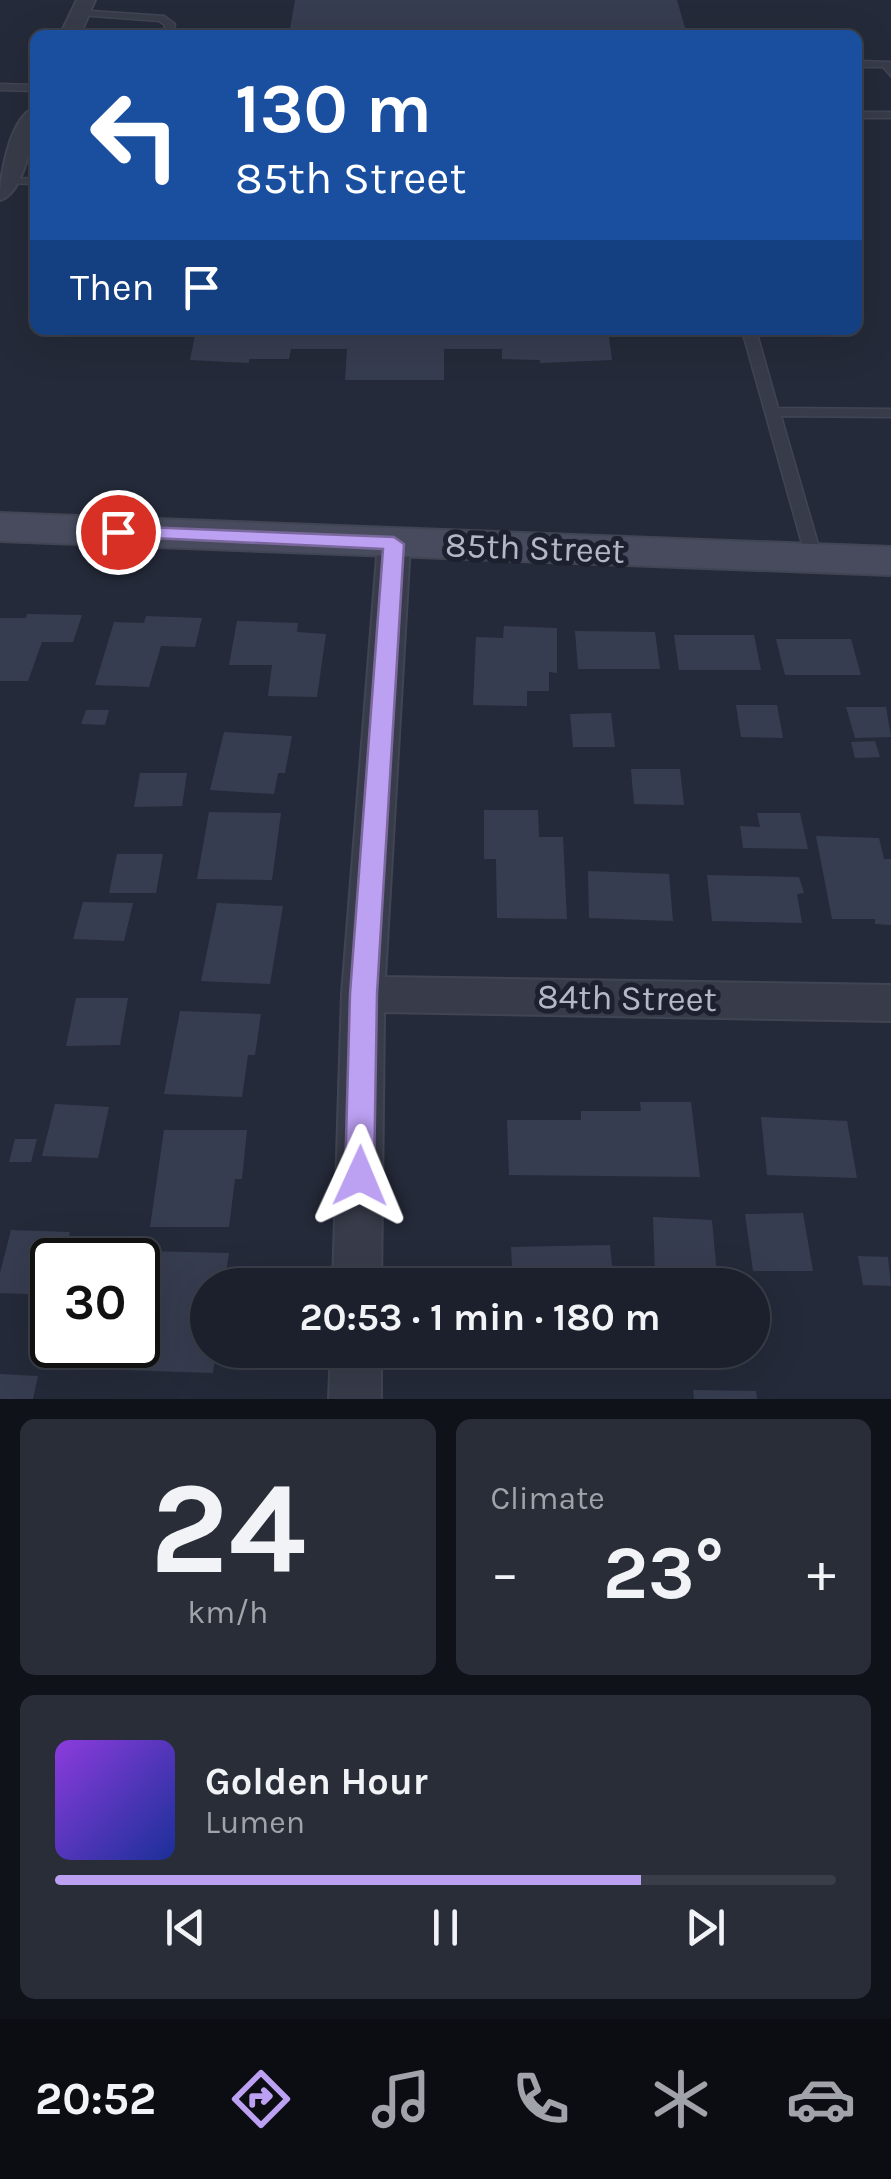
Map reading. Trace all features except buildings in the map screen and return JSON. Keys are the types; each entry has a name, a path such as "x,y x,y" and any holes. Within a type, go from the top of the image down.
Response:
{"street":[{"path":"72,30 83,6"},
{"path":"2,187 30,125"},
{"name":"85th Street","path":"0,527 891,560"},
{"path":"357,1268 364,994 394,544"},
{"name":"84th Street","path":"364,994 891,1003"},
{"path":"355,1399 356,1368"}],"lane":[{"path":"83,6 161,18 170,24 169,30"},
{"path":"862,64 886,64 891,73"},
{"path":"0,87 30,88"},
{"path":"862,116 891,115"},
{"path":"2,187 30,182"},
{"path":"751,335 814,558"},
{"path":"770,412 891,413"}],"route":[{"path":"118,532 394,544 364,994 360,1176"}]}
